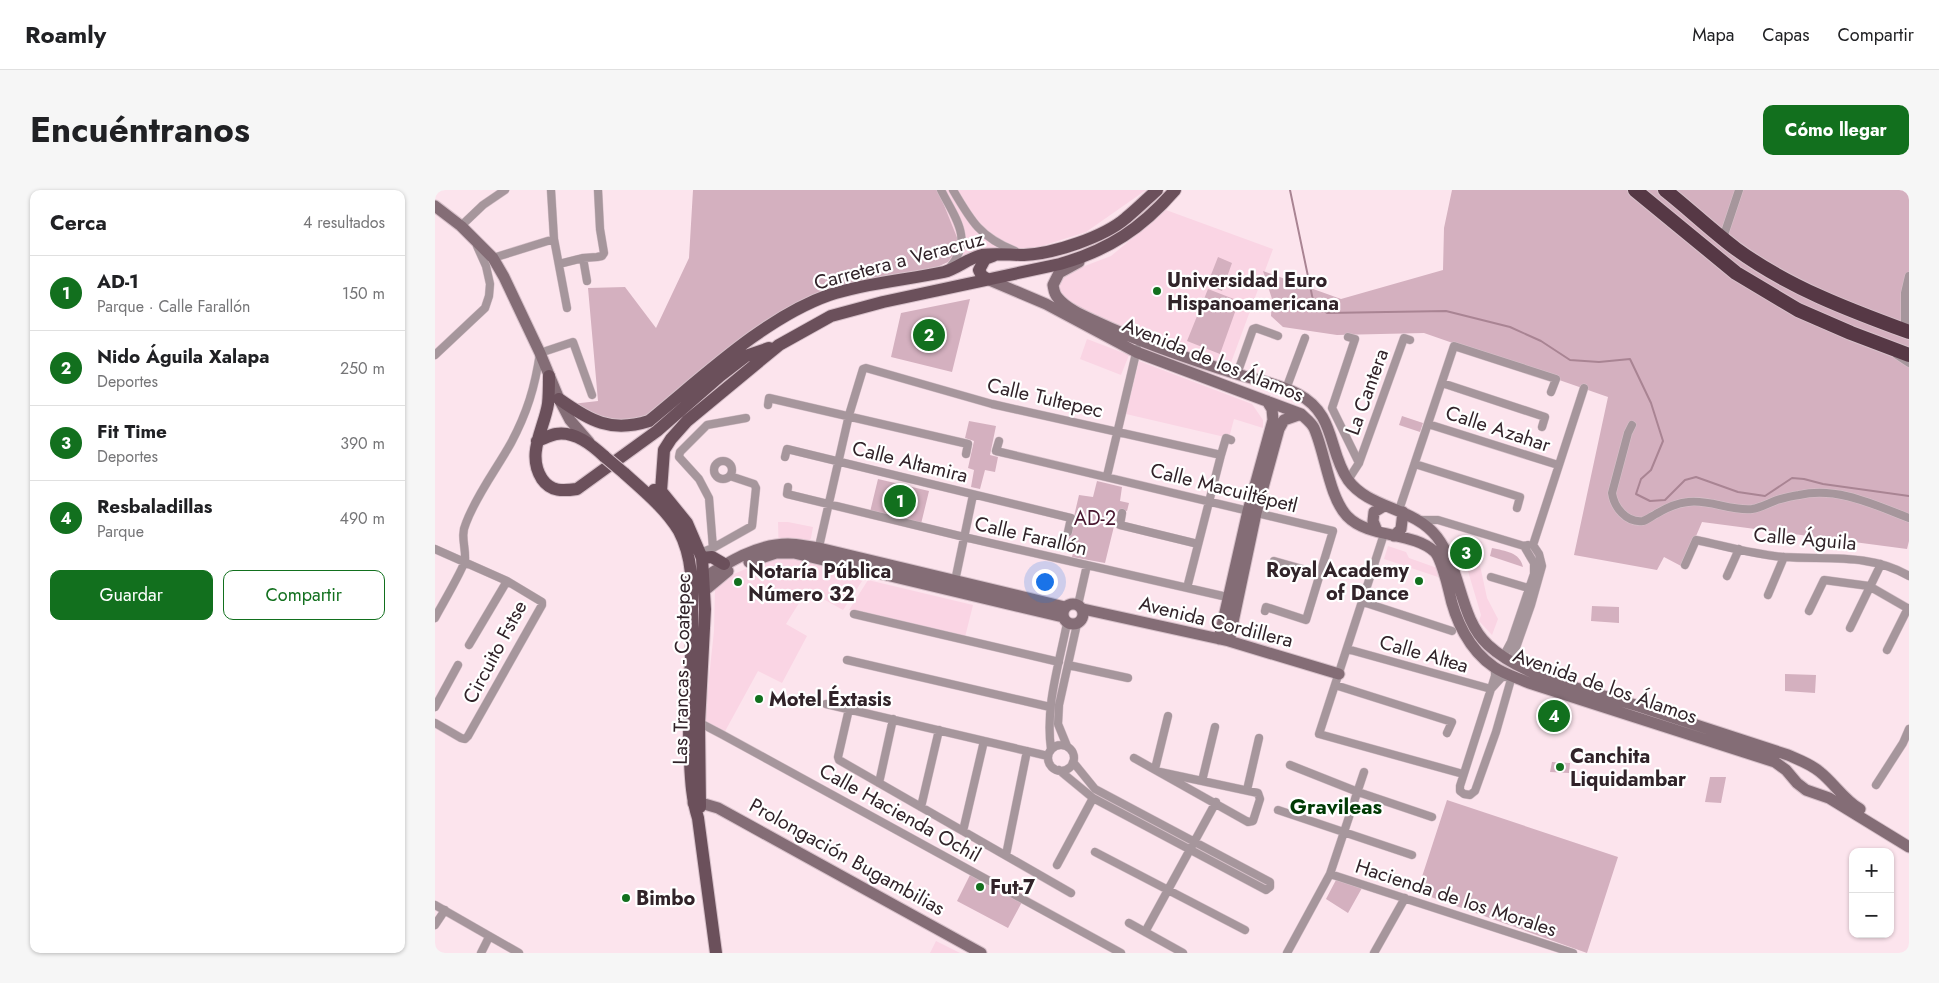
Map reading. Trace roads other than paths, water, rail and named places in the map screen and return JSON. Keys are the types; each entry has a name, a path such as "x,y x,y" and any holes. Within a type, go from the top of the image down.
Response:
{"highway":[{"path":"1635,190 1735,273 1799,310 1878,344 1909,355"},
{"path":"1665,190 1737,249 1795,284 1848,310 1907,331"}],"main road":[{"name":"Carretera a Veracruz","path":"559,399 575,411 595,421 619,427 649,421 707,372 777,321 828,296 947,271 977,256 1024,255 1075,244 1098,235 1125,219 1157,190"},
{"name":"Carretera a Veracruz","path":"661,491 664,450 671,439 687,421 779,345 831,316 902,298 1061,264 1089,255 1120,239 1148,218 1175,190"},
{"path":"1120,239 1131,226 1125,219"},
{"path":"987,279 982,276 979,270 981,264 985,260 1001,254"},
{"path":"902,298 894,294 892,291 893,287 919,277"},
{"path":"720,376 746,343"},
{"path":"549,376 548,404 537,441 534,460 537,471 545,482 552,488 562,491 577,489 657,431 746,356 779,345"},
{"path":"537,441 555,434 570,434 590,443"},
{"name":"Las Trancas - Coatepec","path":"590,443 642,488 664,512 683,527 685,548 700,585"},
{"path":"642,488 661,491"},
{"name":"Las Trancas - Coatepec","path":"661,491 701,555 700,585 704,627 693,723 698,818 715,953"},
{"path":"701,555 712,557 724,564"}],"street":[{"path":"461,226 483,205 505,190"},
{"path":"551,190 554,239 567,308"},
{"path":"559,264 583,258 602,256 604,253 600,230 598,190"},
{"path":"941,190 962,236 961,253 947,271"},
{"path":"953,190 978,229 1001,246 1024,255"},
{"path":"1723,238 1739,190"},
{"name":"Las Trancas - Coatepec","path":"435,206 461,226 493,258 504,277 570,420 590,443"},
{"path":"493,258 554,239"},
{"path":"435,356 485,308 490,284 486,266 475,240"},
{"name":"Avenida de los Álamos","path":"1089,255 1059,273 1053,285 1056,296 1083,316 1121,339"},
{"path":"583,258 587,280"},
{"path":"1907,331 1905,293 1909,276"},
{"name":"Avenida de los Álamos","path":"987,279 1047,304 1137,347 1301,414 1313,426 1336,498 1347,516 1357,523 1385,534 1419,543 1435,552 1447,582 1458,621 1472,646 1495,669 1529,683 1775,762 1806,790 1829,798 1909,847"},
{"path":"1237,374 1253,329 1256,328 1278,336"},
{"name":"La Cantera","path":"1348,337 1355,339 1332,408 1359,463"},
{"path":"1286,389 1305,338"},
{"name":"La Cantera","path":"1348,480 1359,463 1404,338 1410,340"},
{"path":"435,618 465,561 462,539 465,524 511,442 528,406 535,386 540,353 573,342 592,395"},
{"path":"1878,344 1909,363"},
{"path":"1385,534 1401,529 1401,511 1454,346 1556,379 1551,392"},
{"path":"1107,476 1137,347"},
{"name":"Avenida de los Álamos","path":"1137,347 1286,389 1299,394 1319,410 1332,436 1338,460 1348,480 1359,491 1384,506 1401,511 1419,520 1436,536 1450,558 1468,615 1477,632 1486,644 1507,660 1529,672 1788,755 1809,764 1820,772 1852,804 1909,838"},
{"name":"Calle Tultepec","path":"849,415 863,369 866,368 992,404 1221,455"},
{"path":"1442,383 1545,417 1542,427"},
{"path":"1533,545 1584,388"},
{"path":"1284,407 1299,394"},
{"path":"768,405 769,398 968,444 966,454"},
{"path":"1224,640 1273,420 1272,409 1267,400"},
{"path":"1224,640 1227,597 1279,428 1284,420 1301,414"},
{"path":"818,553 849,415"},
{"path":"713,548 709,498 699,479 679,457 680,452 707,425 746,418"},
{"name":"Calle Azahar","path":"1428,424 1558,465"},
{"path":"1632,425 1628,433 1612,493 1613,501 1618,509 1628,518 1643,521 1667,507 1688,502 1707,503 1733,510 1754,509 1777,500 1802,494 1828,493 1863,500 1909,518"},
{"path":"1187,588 1226,438 1231,440"},
{"name":"Calle Macuiltépetl","path":"999,441 996,451 1333,531 1320,574"},
{"name":"Calle Altamira","path":"785,457 787,449 1071,518 1068,532"},
{"path":"1415,464 1520,496 1517,508"},
{"path":"701,555 752,526 756,488 754,484 730,476"},
{"name":"Calle Farallón","path":"788,487 787,494 964,537 1227,597"},
{"path":"955,581 973,494"},
{"path":"1384,506 1374,512 1373,521 1385,534"},
{"path":"1122,513 1120,525 1199,544"},
{"path":"1419,520 1438,520 1523,546 1533,545"},
{"path":"1385,534 1319,734 1463,774"},
{"name":"Calle Águila","path":"1685,565 1696,540 1783,557 1846,558 1881,564 1909,576"},
{"path":"700,585 724,564 763,548 787,544 1068,618 1082,620 1080,607 1087,565"},
{"path":"1507,660 1531,605 1542,566 1539,554 1533,545"},
{"path":"1507,660 1533,574 1534,562 1523,546"},
{"name":"Circuito Fstse","path":"435,549 507,581 540,599 542,605 468,736 461,738 435,723"},
{"path":"1727,576 1739,549"},
{"path":"700,585 762,556 794,552 818,553 955,581 1068,618"},
{"path":"1769,595 1783,557"},
{"path":"1265,611 1266,607 1306,620 1320,574 1274,561 1273,566"},
{"path":"1850,628 1881,564"},
{"path":"1491,577 1528,588"},
{"path":"1809,611 1824,580 1869,586 1909,608 1887,650"},
{"path":"469,645 507,581"},
{"path":"1363,602 1452,631"},
{"path":"1080,607 1071,604 1049,707 1051,767 1059,770 1093,798 1119,807"},
{"name":"Avenida Cordillera","path":"1080,607 1224,640 1337,680"},
{"path":"854,614 1059,662"},
{"path":"1068,618 1068,664 1059,705 1058,724 1067,746 1073,753 1073,762 1095,789 1119,807 1192,846 1266,890 1270,887 1270,882 1192,846"},
{"name":"Calle Altea","path":"1347,649 1491,689"},
{"path":"847,660 1049,707"},
{"path":"1068,664 1127,678"},
{"path":"435,707 457,665"},
{"path":"1491,689 1502,677 1512,676 1488,756 1475,791 1470,794 1464,794 1460,791 1460,786 1495,676 1495,669"},
{"path":"1337,680 1452,722 1447,733"},
{"path":"1055,683 1063,685"},
{"path":"827,704 1027,751 1050,752 1059,745 1067,746"},
{"path":"849,709 838,757 839,760 1071,893"},
{"path":"1157,770 1167,716"},
{"path":"879,783 893,719"},
{"name":"Calle Hacienda Ochil","path":"693,723 731,739 1121,953"},
{"path":"1202,781 1215,727"},
{"path":"1877,785 1903,743 1909,729"},
{"path":"921,807 939,730"},
{"path":"1247,790 1259,738"},
{"path":"963,831 984,741"},
{"path":"1006,855 1027,751"},
{"path":"1134,758 1251,822 1260,796 1258,794 1157,770"},
{"path":"1059,770 1067,769 1073,762"},
{"path":"1290,765 1358,792 1432,817"},
{"path":"1287,953 1330,874 1345,834 1364,772"},
{"path":"1810,790 1819,782 1820,772"},
{"path":"1057,865 1093,798"},
{"path":"1145,932 1216,802"},
{"name":"Prolongación Bugambilias","path":"697,803 718,808 981,953"},
{"path":"1278,810 1411,855"},
{"path":"1095,852 1245,930"},
{"name":"Hacienda de los Morales","path":"1330,874 1573,953"},
{"path":"1374,953 1405,898"},
{"path":"435,905 519,953"},
{"path":"435,925 445,910"},
{"path":"1129,923 1183,953"},
{"path":"481,953 489,937"}],"waterway":[{"path":"1290,190 1314,305 1327,313 1446,311 1510,327 1541,341 1570,360 1599,362 1630,359 1651,403 1663,441 1651,470 1641,479 1636,494 1650,501 1665,500 1685,480 1696,477 1738,492 1765,496 1792,478 1909,496"}],"place":[{"name":"Universidad Euro Hispanoamericana","path":"1157,291"},
{"name":"Nido Águila Xalapa","path":"929,335"},
{"name":"AD-1","path":"900,501"},
{"name":"Fit Time","path":"1466,553"},
{"name":"Royal Academy of Dance","path":"1419,581"},
{"name":"Notaría Pública Número 32","path":"738,582"},
{"name":"Motel Éxtasis","path":"759,699"},
{"name":"Resbaladillas","path":"1554,716"},
{"name":"Canchita Liquidambar","path":"1560,767"},
{"name":"Fut-7","path":"980,887"},
{"name":"Bimbo","path":"626,898"}],"district":[{"name":"Gravileas","path":"1336,807"}],"park label":[{"name":"AD-2","path":"1095,518"}]}
